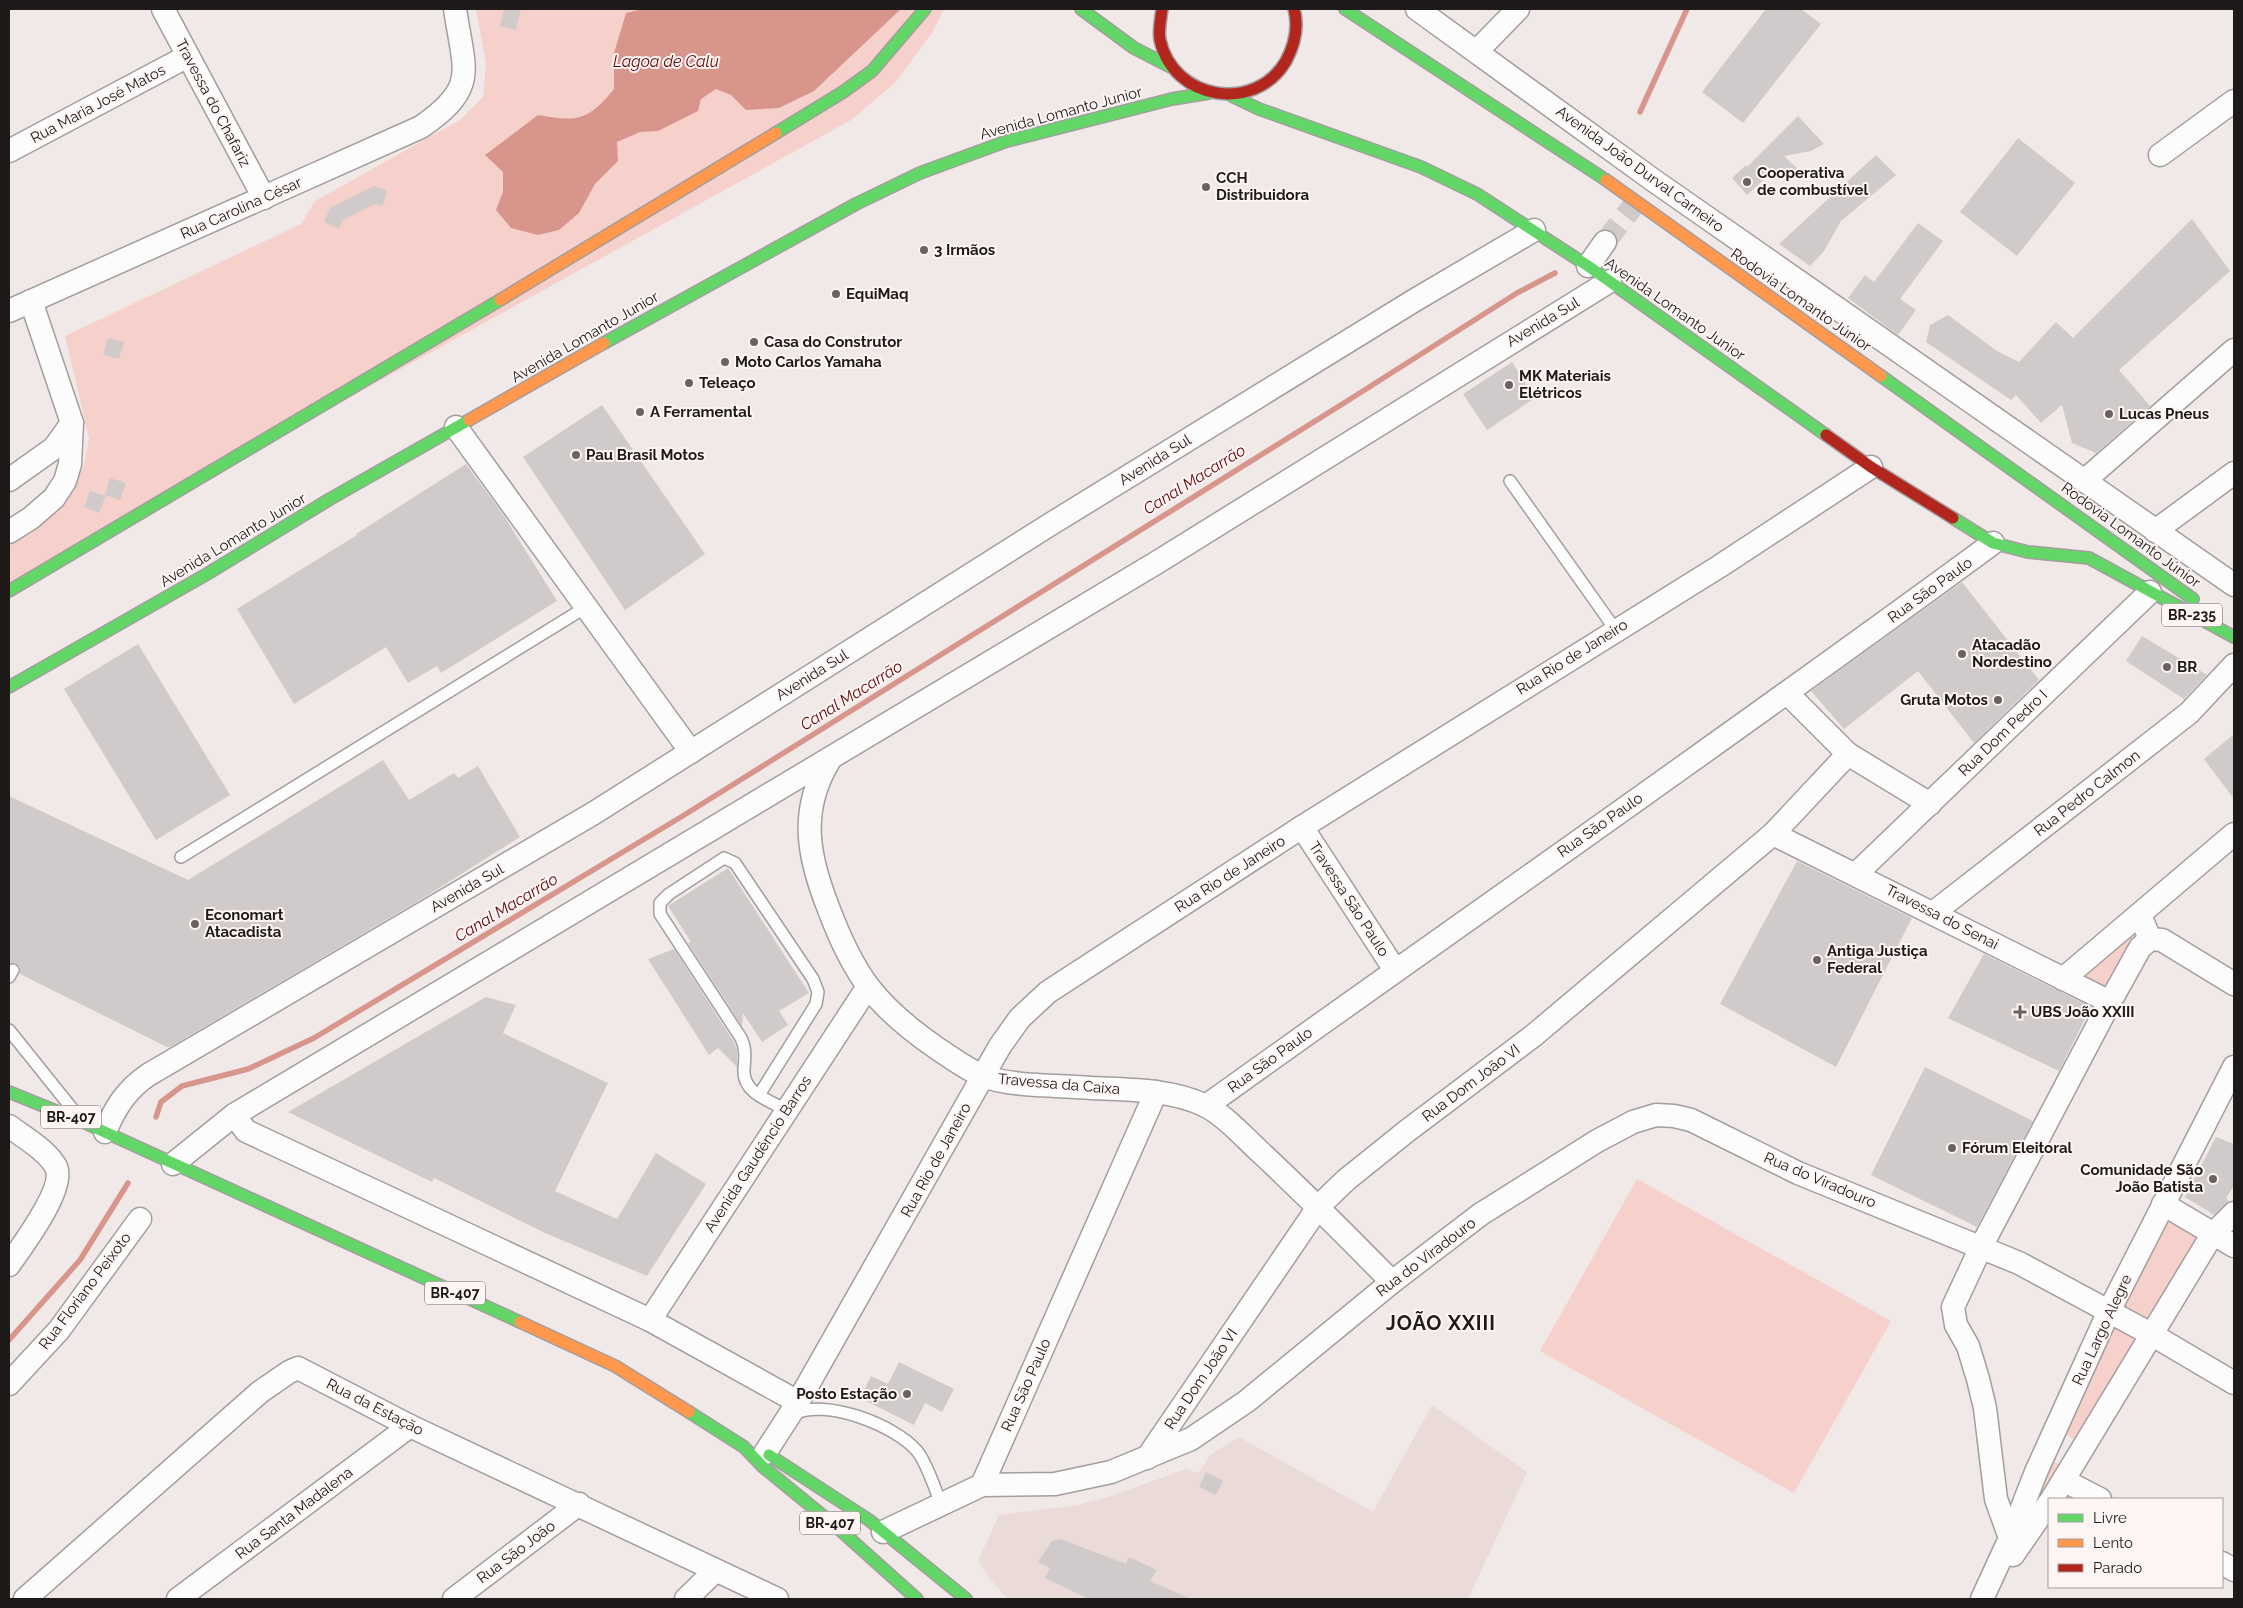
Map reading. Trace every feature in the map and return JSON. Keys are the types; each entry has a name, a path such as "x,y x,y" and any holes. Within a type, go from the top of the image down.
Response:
{"main road":[{"path":"9,591 632,222 843,92 872,71 925,9"},
{"path":"1081,9 1134,48 1171,66"},
{"path":"1162,9 1159,22 1161,45 1171,66 1187,83 1209,93 1232,96 1255,90 1275,77 1289,58 1296,37 1294,9"},
{"name":"Rodovia Lomanto Júnior","path":"1345,9 1371,24 1578,160 2202,605"},
{"name":"Avenida Lomanto Junior","path":"9,687 207,574 330,499 456,427 817,224 920,173 1007,141 1172,99 1209,93"},
{"name":"Avenida Lomanto Junior","path":"1232,96 1276,115 1421,167 1477,194 1610,281 1871,467 1993,543 2028,552 2089,558"},
{"name":"Rodovia Lomanto Júnior","path":"2089,558 2234,638"},
{"name":"BR-407","path":"9,1092 83,1122 615,1366 744,1446 765,1453 819,1486 883,1532 966,1599"},
{"name":"BR-407","path":"744,1446 769,1472 839,1529 917,1599"}],"street":[{"name":"Travessa do Chafariz","path":"163,9 264,198"},
{"name":"Rua Carolina César","path":"9,311 421,127 442,113 462,88 465,77 455,9"},
{"name":"Avenida João Durval Carneiro","path":"1417,9 1477,51 1647,188 2084,481 2234,585"},
{"path":"1477,51 1518,9"},
{"name":"Rua Maria José Matos","path":"9,151 188,56"},
{"path":"2160,155 2234,101"},
{"name":"Avenida Sul","path":"104,1132 116,1106 133,1085 148,1074 594,813 1046,527 1415,300 1534,230"},
{"path":"1588,266 1605,242"},
{"name":"Avenida Sul","path":"165,1160 234,1115 1156,563 1610,281"},
{"path":"9,480 64,444 72,423 31,301"},
{"path":"2084,481 2234,350"},
{"path":"456,427 690,752"},
{"path":"9,532 31,518 54,498 65,481 70,464 64,444"},
{"name":"Rua Rio de Janeiro","path":"765,1453 792,1410 1000,1046 1020,1018 1048,992 1302,827 1616,629 1720,566 1871,467"},
{"path":"2155,531 2234,473"},
{"name":"Rua São Paulo","path":"1206,1106 1395,970 1788,694 1993,543"},
{"name":"Rua Dom Pedro I","path":"1856,874 2150,592"},
{"name":"Rua Pedro Calmon","path":"1933,913 2189,713 2234,665"},
{"path":"1788,694 1848,754 1930,804"},
{"name":"Rua Dom João VI","path":"1147,1459 1319,1206 1346,1180 1533,1036 1773,834 1848,754"},
{"name":"Travessa da Caixa","path":"828,761 817,780 808,826 814,871 837,933 852,965 867,988 887,1009 922,1038 983,1076 1019,1082 1156,1092 1180,1096 1206,1106 1319,1206 1392,1282"},
{"name":"Travessa São Paulo","path":"1302,827 1395,970"},
{"name":"Travessa do Senai","path":"1773,834 2110,1002"},
{"path":"2063,979 2234,834"},
{"path":"2140,915 2150,939"},
{"path":"2010,1538 1996,1499 1985,1408 1968,1346 1956,1325 1953,1315 1955,1300 1981,1247 2140,948 2150,939 2162,940 2234,984"},
{"name":"Avenida Gaudêncio Barros","path":"650,1320 867,988"},
{"name":"Rua Largo Alegre","path":"1982,1599 2109,1311 2234,1067"},
{"name":"Rua São Paulo","path":"982,1486 1156,1092"},
{"path":"234,1115 246,1131 650,1320 792,1410"},
{"name":"Rua do Viradouro","path":"883,1532 982,1486 1055,1484 1111,1472 1147,1459 1192,1438 1247,1401 1392,1282 1481,1214 1597,1141 1633,1122 1656,1115 1674,1116 1691,1120 1798,1173 2019,1263 2152,1334 2234,1383"},
{"path":"9,1126 41,1151 56,1166 58,1176 57,1185 49,1204 9,1265"},
{"path":"2163,1204 2212,1235 2234,1246"},
{"path":"2053,1498 2065,1481 2078,1456 2212,1235 2234,1213"},
{"name":"Rua Floriano Peixoto","path":"9,1384 59,1330 140,1219"},
{"name":"Rua da Estação","path":"25,1599 260,1392 298,1368 410,1426 578,1504 714,1571 777,1599"},
{"name":"Rua Santa Madalena","path":"178,1599 410,1426"},
{"path":"2050,1442 2078,1456"},
{"path":"2065,1481 2098,1498"},
{"name":"Rua São João","path":"454,1599 578,1504"},
{"name":"Rua Largo Alegre","path":"1982,1599 2048,1504"},
{"path":"2223,1564 2234,1570"},
{"path":"686,1599 714,1571"}],"lane":[{"path":"1510,481 1616,629"},
{"path":"181,857 586,607"},
{"path":"759,1095 816,1004 818,992 813,980 735,863 724,858 668,894 660,903 660,914 741,1038 746,1060 745,1080 750,1088 759,1095 787,1110"},
{"path":"9,1030 83,1122"},
{"path":"792,1410 820,1408 867,1420 901,1436 918,1452 941,1504"}],"shaded area":[{"path":"476,9 944,9 933,31 896,82 851,120 9,586 9,540 41,518 73,490 84,465 89,438 65,336 301,224 315,201 460,120 483,97 486,64"},
{"path":"2136,928 2140,932 2108,992 2081,975"},
{"path":"1637,1179 1891,1321 1794,1493 1540,1351"},
{"path":"2163,1219 2198,1236 2148,1319 2121,1304"},
{"path":"2112,1323 2138,1336 2075,1441 2062,1430"},
{"path":"1432,1405 1527,1472 1468,1599 1008,1599 989,1578 978,1561 999,1515 1078,1505 1111,1496 1186,1469 1199,1473 1210,1455 1239,1437 1373,1512"},
{"path":"2049,1460 2064,1466 2020,1538"}],"water":[{"name":"Lagoa de Calu","path":"643,9 901,9 814,91 779,108 746,110 731,95 716,89 701,99 698,111 658,131 640,132 617,142 618,161 595,184 579,213 559,230 538,235 511,228 496,210 503,192 503,172 485,155 538,115 563,118 581,117 597,108 614,89 614,53 626,13"}],"building":[{"path":"504,9 521,9 516,30 500,26"},
{"path":"1766,9 1801,9 1821,24 1743,123 1702,92"},
{"path":"1798,116 1824,144 1811,151 1784,156 1798,169 1785,181 1774,170 1747,195 1732,178 1746,165 1747,167"},
{"path":"2018,138 2075,183 2017,256 1960,212"},
{"path":"1876,155 1896,175 1841,221 1824,251 1810,266 1779,244"},
{"path":"374,186 387,190 383,206 375,204 343,220 339,229 324,222 330,208"},
{"path":"2192,219 2230,271 2119,370 2150,406 2096,453 2072,443 2062,405 2041,423 2016,395 2011,400 1926,342 1930,325 1948,315 1997,351 2019,362 2056,322 2073,338"},
{"path":"1918,223 1943,241 1900,299 1916,310 1898,335 1848,298 1865,275 1874,282"},
{"path":"108,338 124,342 119,359 103,355"},
{"path":"1512,362 1535,398 1487,430 1463,394"},
{"path":"602,405 705,554 625,610 523,457"},
{"path":"466,464 504,516 557,601 441,673 437,666 408,683 386,647 294,704 237,609 357,535"},
{"path":"110,478 126,483 120,500 105,495"},
{"path":"90,491 106,496 99,513 84,507"},
{"path":"1962,582 2039,680 1974,743 1918,671 1844,729 1811,691"},
{"path":"2142,636 2207,675 2184,699 2126,661"},
{"path":"138,644 230,795 156,840 64,689"},
{"path":"2234,734 2234,799 2204,759"},
{"name":"Economart Atacadista","path":"383,760 409,800 454,773 458,778 478,766 520,837 425,897 172,1046 167,1047 20,974 20,967 16,963 9,964 9,796 188,880"},
{"name":"Antiga Justiça Federal","path":"1797,861 1912,918 1836,1067 1720,1004"},
{"path":"728,868 809,993 779,1011 788,1025 762,1042 743,1013 742,1026 688,943 691,942 668,906"},
{"path":"674,949 734,1042 737,1050 737,1067 718,1048 709,1055 648,959"},
{"name":"UBS João XXIII","path":"1984,954 2091,1007 2059,1071 1948,1018"},
{"path":"486,997 516,1005 503,1033 608,1083 555,1191 617,1219 656,1153 706,1184 647,1276 545,1233 434,1178 432,1182 288,1112"},
{"name":"Fórum Eleitoral","path":"1925,1067 2033,1121 1977,1227 1871,1175"},
{"name":"Comunidade São João Batista","path":"2216,1137 2234,1144 2234,1186 2226,1198 2229,1201 2214,1215 2185,1197"},
{"name":"Posto Estação","path":"899,1362 954,1389 942,1412 925,1403 914,1425 860,1398 871,1376 888,1384"},
{"path":"1206,1472 1223,1481 1216,1495 1199,1487"},
{"path":"1061,1539 1126,1564 1129,1557 1157,1570 1150,1581 1191,1599 1089,1599 1045,1578 1050,1568 1038,1562 1052,1541"}],"waterway":[{"name":"Canal Macarrão","path":"1640,112 1687,9"},
{"name":"Canal Macarrão","path":"156,1117 161,1102 182,1086 248,1069 314,1038 681,817 1517,293 1555,273"},
{"name":"Canal Macarrão","path":"9,1340 80,1260 128,1183"}],"tunnel":[{"path":"1605,242 1641,196"}],"traffic: fast":[{"path":"776,133 843,92 872,71 925,9"},
{"path":"1081,9 1134,48 1171,67"},
{"path":"1345,9 1606,180"},
{"path":"604,343 856,204 920,173 1007,141 1172,99 1209,93"},
{"path":"1232,96 1259,109 1421,167 1477,194 1588,266 1826,435"},
{"path":"9,591 500,300"},
{"path":"1881,376 2193,599"},
{"path":"9,687 207,574 330,499 469,420"},
{"path":"1953,518 1993,543 2028,552 2089,558 2234,637"},
{"path":"9,1092 83,1122 520,1322"},
{"path":"689,1412 744,1447 762,1466 839,1529 917,1599"},
{"path":"769,1455 869,1520 966,1599"}],"traffic: slow":[{"path":"500,300 776,133"},
{"path":"1606,180 1881,376"},
{"path":"469,420 604,343"},
{"path":"520,1322 615,1366 689,1412"}],"traffic: jam":[{"path":"1162,9 1159,29 1160,40 1168,60 1181,76 1197,87 1216,93 1236,93 1255,89 1272,78 1286,61 1292,48 1296,22 1294,9"},
{"path":"1826,435 1871,467 1953,518"}],"place":[{"name":"Cooperativa de combustível","path":"1747,182"},
{"name":"CCH Distribuidora","path":"1206,187"},
{"name":"3 Irmãos","path":"924,250"},
{"name":"EquiMaq","path":"836,294"},
{"name":"Casa do Construtor","path":"754,342"},
{"name":"Moto Carlos Yamaha","path":"725,362"},
{"name":"Teleaço","path":"689,383"},
{"name":"MK Materiais Elétricos","path":"1509,385"},
{"name":"A Ferramental","path":"640,412"},
{"name":"Lucas Pneus","path":"2109,414"},
{"name":"Pau Brasil Motos","path":"576,455"},
{"name":"Atacadão Nordestino","path":"1962,654"},
{"name":"BR","path":"2167,667"},
{"name":"Gruta Motos","path":"1998,700"},
{"name":"Economart Atacadista","path":"195,924"},
{"name":"Antiga Justiça Federal","path":"1817,960"},
{"name":"UBS João XXIII","path":"2020,1012"},
{"name":"Fórum Eleitoral","path":"1952,1148"},
{"name":"Comunidade São João Batista","path":"2213,1179"},
{"name":"Posto Estação","path":"907,1394"}],"district":[{"name":"JOÃO XXIII","path":"1441,1323"}]}
